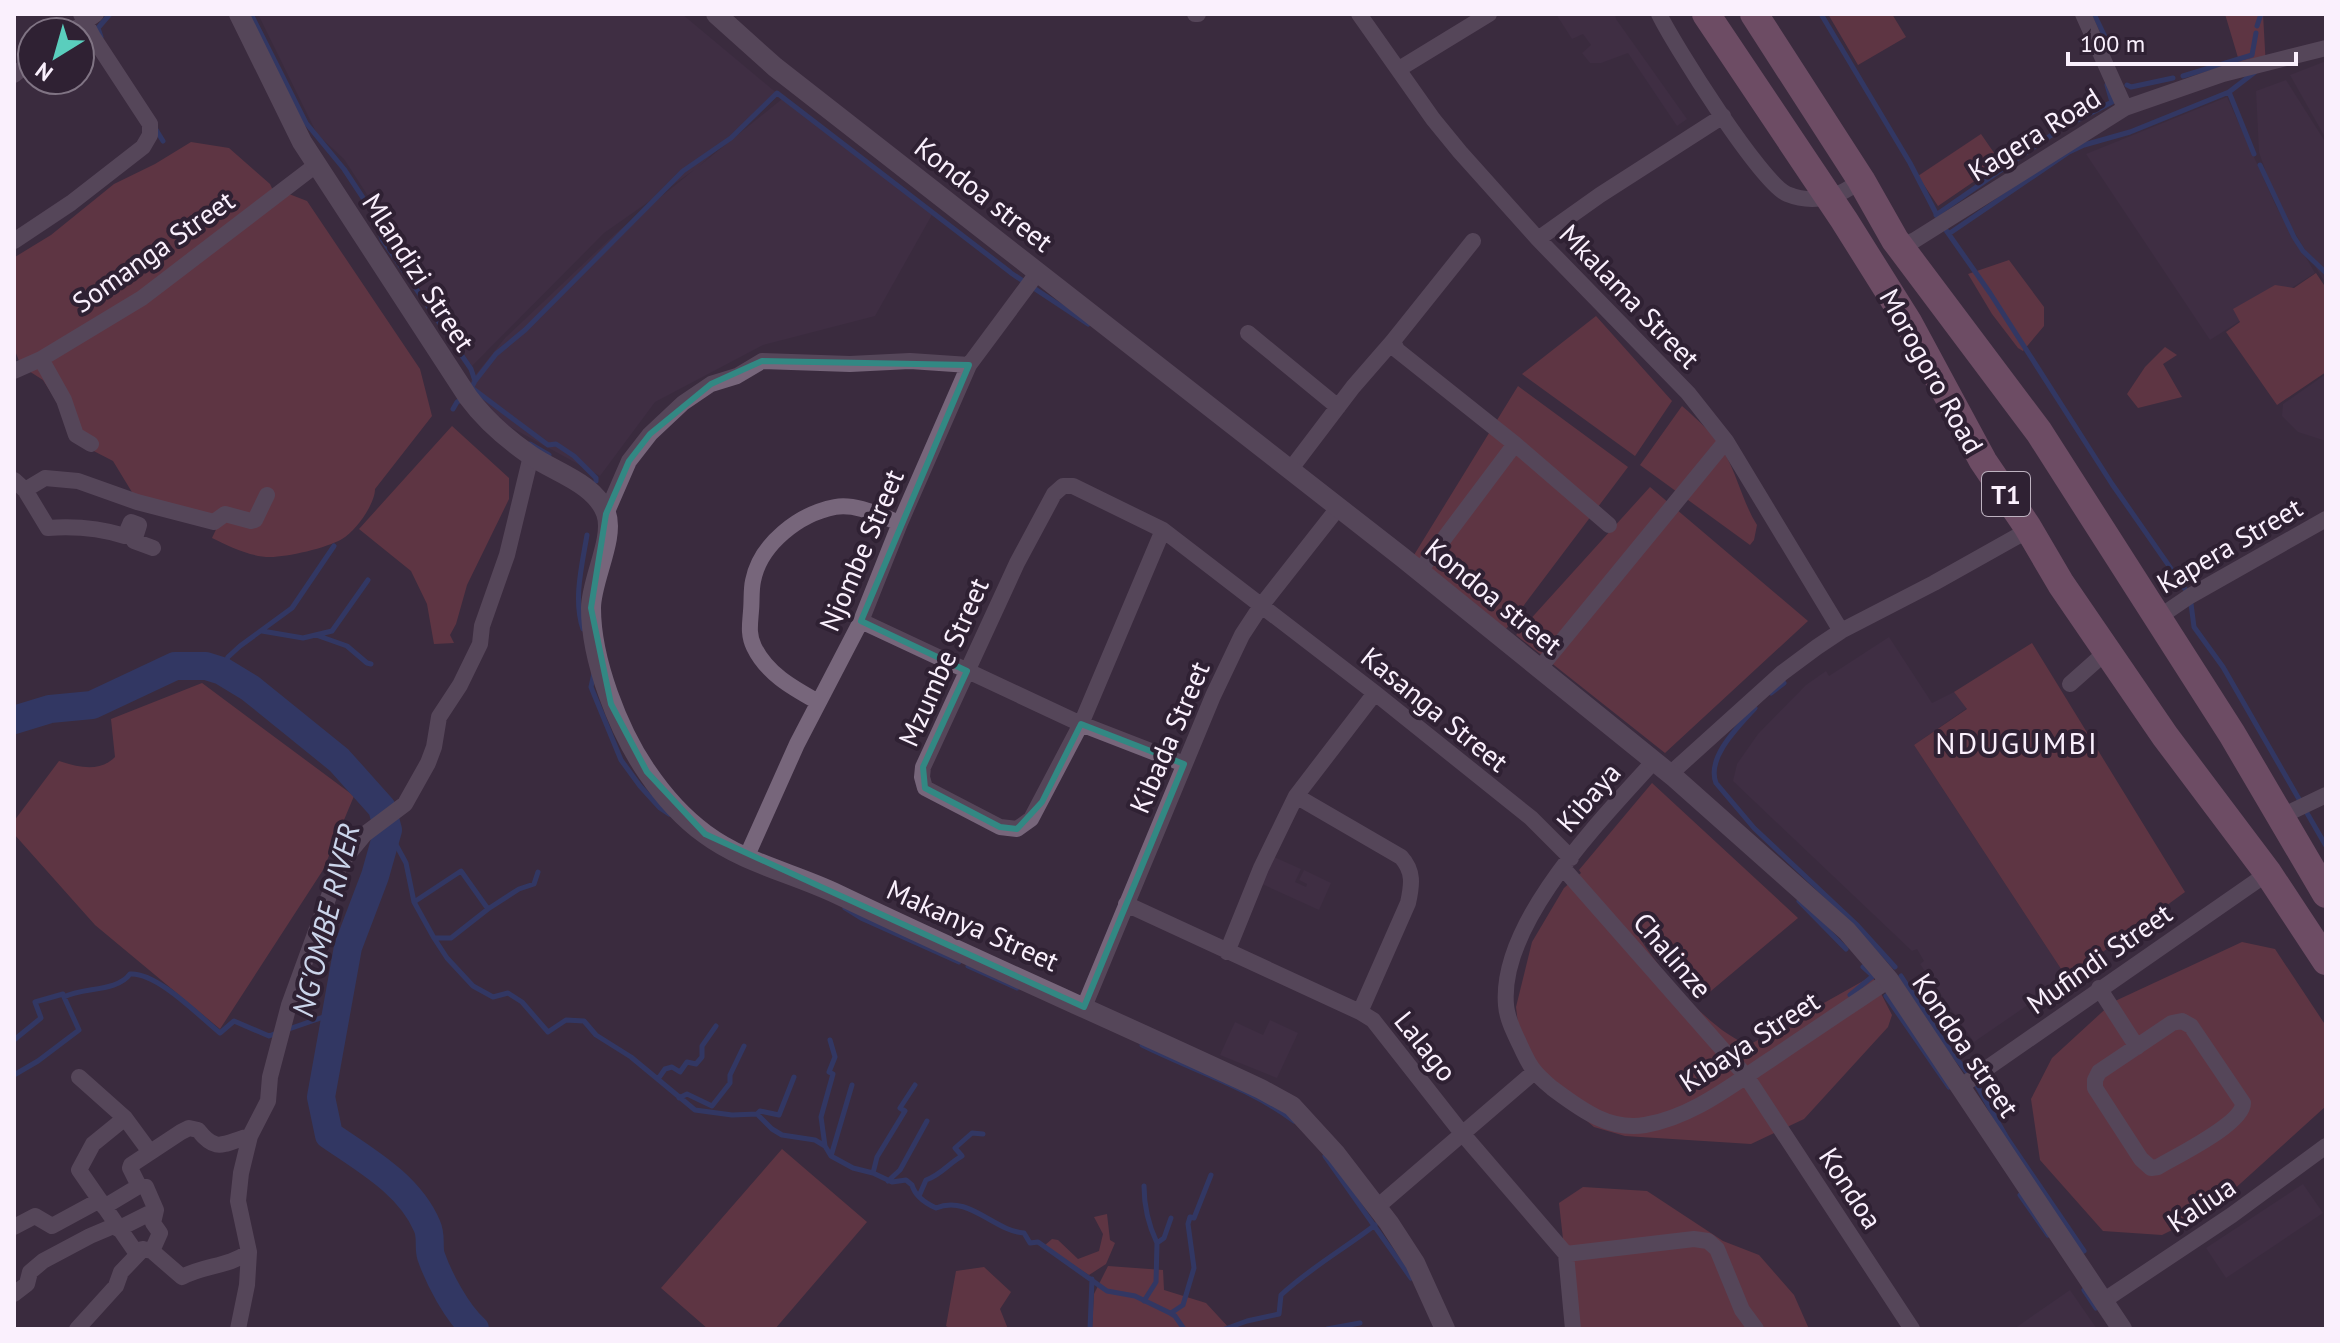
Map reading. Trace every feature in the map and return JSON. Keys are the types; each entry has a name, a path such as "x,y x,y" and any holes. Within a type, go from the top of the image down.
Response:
{"highway":[{"name":"Morogoro Road","path":"1706,14 1908,322 1983,461 2061,584 2165,736 2268,873 2326,961"},
{"name":"Morogoro Road","path":"1754,14 1861,180 1900,247 2039,432 2159,617 2326,894"}],"street":[{"name":"Mlandizi Street","path":"239,14 255,51 316,165 468,397 497,429 531,456 587,488 606,514"},
{"name":"Kondoa street","path":"716,14 775,67 1290,470 1662,767 1847,931 1889,980 2122,1329"},
{"name":"Mkalama Street","path":"1359,14 1460,152 1538,239 1688,393 1726,441 1841,631"},
{"path":"1399,69 1489,14"},
{"path":"1659,14 1669,35 1772,185 1787,194 1828,199 1861,180"},
{"path":"2083,14 2125,108"},
{"path":"14,241 71,203 143,147 150,135 150,124 96,31"},
{"name":"Kagera Road","path":"1900,247 2125,108 2223,74 2326,48"},
{"path":"1538,239 1723,116"},
{"name":"Somanga Street","path":"14,371 41,359 142,298 316,165"},
{"path":"1290,470 1473,241"},
{"name":"Njombe Street","path":"746,858 818,702 861,621 969,365 1038,272"},
{"path":"1248,333 1338,407"},
{"path":"1393,341 1407,361 1515,444 1609,525"},
{"path":"41,359 64,400 76,435 91,444"},
{"path":"606,514 629,461 650,434 683,403 711,384 737,376 762,361 850,364 910,361 969,365"},
{"path":"1539,669 1726,441"},
{"path":"1419,572 1515,444"},
{"path":"238,1329 247,1285 249,1252 238,1201 241,1173 250,1136 268,1101 270,1077 289,1005 341,863 365,834 405,804 428,763 439,717 460,685 480,644 482,626 507,555 531,456"},
{"path":"153,548 134,541 139,525 131,522 125,536 98,528 48,528 19,485 45,478 78,481 137,502 214,522 225,514 255,520 267,495"},
{"name":"Mzumbe Street","path":"1163,530 1081,724 1031,819 1017,829 1000,827 925,788 923,767 1017,563 1054,494 1063,486 1073,486 1163,530 1261,606"},
{"path":"818,702 788,685 766,666 753,646 749,628 753,581 762,556 805,517 837,506 861,509 900,523"},
{"name":"Kibada Street","path":"1084,1007 1227,666 1261,606 1338,508"},
{"name":"Makanya Street","path":"606,514 607,535 591,608 596,645 614,713 647,772 705,834 746,858 826,889 1292,1106 1336,1154 1415,1263 1445,1329"},
{"name":"Kapera Street","path":"2159,617 2190,596 2326,519"},
{"name":"Kibaya","path":"1567,863 1662,767 1782,673 1841,631 2030,532"},
{"name":"Kasanga Street","path":"1261,606 1531,818 1567,863"},
{"path":"861,621 1081,724 1184,764"},
{"path":"2070,684 2097,660 2110,655"},
{"path":"1227,952 1261,868 1296,796 1375,693"},
{"path":"2280,817 2326,795"},
{"path":"1296,796 1401,857 1411,874 1408,903 1360,1012"},
{"name":"Kibaya Street","path":"1567,863 1536,906 1518,939 1507,986 1506,1005 1511,1027 1533,1073 1581,1110 1606,1122 1642,1126 1692,1110 1889,980"},
{"name":"Chalinze","path":"1567,863 1746,1076"},
{"name":"Mufindi Street","path":"1960,1087 2268,873"},
{"name":"Lalago","path":"1126,904 1373,1020 1461,1132 1566,1254"},
{"path":"2099,988 2137,1047"},
{"path":"2182,1021 2191,1026 2243,1103 2243,1111 2200,1143 2158,1167 2146,1166 2095,1088 2099,1072 2137,1047 2172,1023 2182,1021"},
{"path":"1376,1208 1533,1073"},
{"name":"Kondoa","path":"1746,1076 1912,1329"},
{"path":"79,1077 125,1118 150,1152"},
{"path":"125,1118 93,1144 79,1167 135,1251 147,1250 182,1277 195,1270 230,1263 249,1252"},
{"path":"139,1186 130,1168 189,1128 198,1130 212,1145 250,1136"},
{"name":"Kaliua","path":"2103,1301 2232,1215 2326,1146"},
{"path":"14,1227 35,1216 52,1226 139,1186 146,1187 156,1210 153,1223 160,1233 147,1250 121,1272 116,1286 77,1329"},
{"path":"14,1294 27,1284 30,1272 43,1261 90,1236 156,1210"},
{"path":"1573,1329 1566,1254 1694,1239 1708,1241 1717,1249 1742,1310 1756,1329"}],"highlighted area":[{"path":"762,361 969,365 861,621 967,671 923,767 925,788 1000,827 1017,829 1042,802 1081,724 1184,764 1084,1007 705,834 647,772 611,704 591,608 606,514 629,461 650,434 711,384"}],"shaded area":[{"path":"258,14 682,14 779,95 698,167 782,99 933,213 875,316 763,345 655,402 600,476 457,398 505,338 616,233 694,170 604,233 472,366 386,238 381,216 344,159 317,134"},
{"path":"1556,14 1615,14 1687,119 1677,126 1628,53 1601,63 1590,63 1582,53 1591,45 1583,34 1572,39"},
{"path":"1828,14 1892,14 1906,37 1858,65"},
{"path":"2225,14 2263,14 2266,68 2239,61"},
{"path":"2326,61 2326,139 2290,75"},
{"path":"2286,80 2326,143 2326,284 2276,202 2259,152 2256,91"},
{"path":"2227,97 2276,206 2315,273 2210,340 2086,154"},
{"path":"1981,134 2001,163 1938,206 1918,176"},
{"path":"191,142 229,148 270,184 279,203 289,194 307,201 420,369 432,416 375,489 372,502 359,524 342,539 327,546 270,557 255,555 212,538 220,521 138,502 113,461 86,447 43,380 21,366 14,348 15,257 51,235 114,184"},
{"path":"2009,260 2044,307 2044,326 2023,351 1992,314 1968,274"},
{"path":"2316,273 2326,288 2326,372 2277,405 2226,332 2240,322 2233,309 2275,285 2294,288"},
{"path":"1596,316 1672,401 1635,456 1522,374"},
{"path":"2165,347 2177,355 2163,364 2182,397 2138,408 2127,394 2145,367"},
{"path":"2326,374 2326,441 2298,432 2282,416 2283,404"},
{"path":"1518,386 1628,467 1506,629 1414,555"},
{"path":"1682,406 1712,435 1730,463 1757,525 1750,545 1640,465"},
{"path":"452,426 509,478 509,499 467,585 450,635 454,643 434,644 427,604 411,571 359,529"},
{"path":"1650,487 1808,621 1665,753 1516,635"},
{"path":"1889,637 1932,703 1954,692 1967,708 1914,745 2067,978 1974,1042 1920,964 1924,961 1917,949 1912,951 1733,781 1737,764 1758,734 1806,685 1826,671 1829,676"},
{"path":"2032,643 2185,892 2067,978 1914,745 1967,709 1954,692"},
{"path":"202,683 354,796 323,870 220,1029 95,925 14,834 14,821 59,761 95,767 115,757 111,719"},
{"path":"1652,783 1798,918 1699,1001 1639,937 1673,983 1703,1014 1734,1038 1749,1045 1872,976 1892,1015 1888,1027 1804,1119 1751,1144 1625,1136 1594,1127 1550,1089 1521,1048 1516,1007 1532,942 1564,888 1581,873 1579,870"},
{"path":"1274,857 1301,869 1295,882 1306,887 1307,884 1299,880 1304,870 1331,883 1319,910 1262,884"},
{"path":"2242,942 2275,949 2326,1026 2326,1106 2210,1211 2162,1235 2103,1231 2040,1160 2031,1099 2052,1058 2113,1002"},
{"path":"1270,1020 1298,1033 1277,1078 1220,1055 1235,1022 1263,1035"},
{"path":"782,1149 867,1222 775,1329 708,1329 661,1288"},
{"path":"2303,1184 2323,1213 2226,1278 2206,1248"},
{"path":"1583,1187 1647,1191 1723,1241 1759,1255 1794,1295 1809,1329 1573,1329 1559,1203"},
{"path":"1107,1214 1110,1240 1115,1243 1106,1264 1089,1275 1044,1246 1052,1239 1058,1240 1078,1259 1099,1251 1103,1234 1094,1217"},
{"path":"1108,1266 1163,1270 1164,1290 1206,1303 1230,1329 1092,1329 1094,1294"},
{"path":"984,1267 1011,1292 1000,1309 1008,1329 951,1329 946,1326 956,1271"},
{"path":"2070,1290 2097,1329 2014,1329 2031,1317"}],"waterway":[{"path":"101,37 98,28 110,14"},
{"path":"251,14 306,123 344,169 375,216 382,239 471,369 475,381"},
{"path":"1821,14 1910,163 1941,223 1990,293 2112,484 2190,596 2194,627 2223,667 2326,846"},
{"path":"2094,14 2110,47"},
{"path":"2257,26 2261,14"},
{"path":"2183,76 2252,55 2256,33"},
{"path":"1950,233 2069,152 2130,132 2229,92 2255,72"},
{"path":"2127,85 2131,87 2173,78"},
{"path":"2062,128 2112,102 2107,85"},
{"path":"2229,92 2254,154"},
{"path":"470,391 496,354 525,330 683,171 731,138 777,93 1010,272"},
{"path":"155,128 163,141"},
{"path":"1936,215 2053,134"},
{"path":"2260,165 2294,237 2303,251 2326,273"},
{"path":"1011,273 1088,324"},
{"path":"472,388 548,445 556,444 574,456 596,481"},
{"path":"453,409 457,402 465,398"},
{"path":"530,444 549,455"},
{"path":"583,629 579,594 587,535"},
{"path":"222,671 228,657 240,646 292,608 334,546"},
{"path":"262,631 303,638 332,631 368,580"},
{"path":"316,635 347,646 371,664"},
{"name":"NG'OMBE RIVER","path":"14,720 50,709 92,705 175,666 206,666 222,671 250,688 339,760 382,808 388,830 375,876 348,947 321,1097 329,1135 385,1174 419,1211 428,1230 431,1256 439,1275 455,1305 475,1329"},
{"path":"594,673 591,687 621,760 640,786 669,814"},
{"path":"1771,693 1784,683"},
{"path":"1755,708 1720,753 1714,773 1716,783 1754,828 1856,924 1895,967"},
{"path":"388,830 406,863 414,902 447,958 473,986 493,997 508,993 522,1002 548,1032 566,1020 584,1021 596,1035 631,1057 695,1110 732,1115 757,1114 782,1135 815,1140 825,1146 831,1156 853,1168 892,1182 906,1180 921,1199 936,1208 948,1205 970,1209 1013,1231 1024,1233 1030,1243 1038,1242 1107,1291 1135,1296 1170,1313 1184,1329"},
{"path":"414,902 461,871 488,909 519,889 534,884 538,872"},
{"path":"1799,901 1846,949"},
{"path":"845,908 959,962"},
{"path":"435,938 451,938 488,909"},
{"path":"968,966 1017,988"},
{"path":"1850,995 1873,976 1863,967"},
{"path":"14,1040 41,1018 35,1002 108,987 130,974 141,975 165,987 220,1033 234,1021 269,1036 277,1033"},
{"path":"1901,976 1943,1041 1976,1084 2007,1138 2084,1251"},
{"path":"1886,996 1949,1087"},
{"path":"14,1075 79,1030 64,997"},
{"path":"286,1030 335,1013"},
{"path":"658,1079 665,1069 672,1067 680,1072 687,1062 696,1064 702,1057 702,1046 716,1026"},
{"path":"825,1146 821,1117 833,1074 829,1072 835,1057 830,1040"},
{"path":"1142,1045 1240,1089 1294,1121"},
{"path":"679,1098 687,1094 712,1106 730,1083 730,1075 744,1046"},
{"path":"757,1114 760,1111 779,1115 794,1077"},
{"path":"831,1156 852,1085"},
{"path":"873,1173 877,1157 905,1111 900,1108 915,1085"},
{"path":"888,1181 900,1170 927,1121"},
{"path":"919,1196 926,1180 962,1156 955,1148 972,1133 983,1134"},
{"path":"1325,1156 1411,1278"},
{"path":"1171,1313 1183,1305 1194,1268 1188,1224 1190,1217 1194,1218 1211,1175"},
{"path":"1144,1186 1147,1215 1157,1243"},
{"path":"2020,1195 2048,1235"},
{"path":"1144,1301 1156,1282 1157,1243 1164,1238 1171,1218"},
{"path":"1225,1329 1279,1314 1281,1295 1375,1225"},
{"path":"1090,1329 1092,1279"},
{"path":"2084,1290 2096,1308"},
{"path":"1327,1329 1360,1323"}],"district":[{"name":"NDUGUMBI","path":"2017,742"}]}
